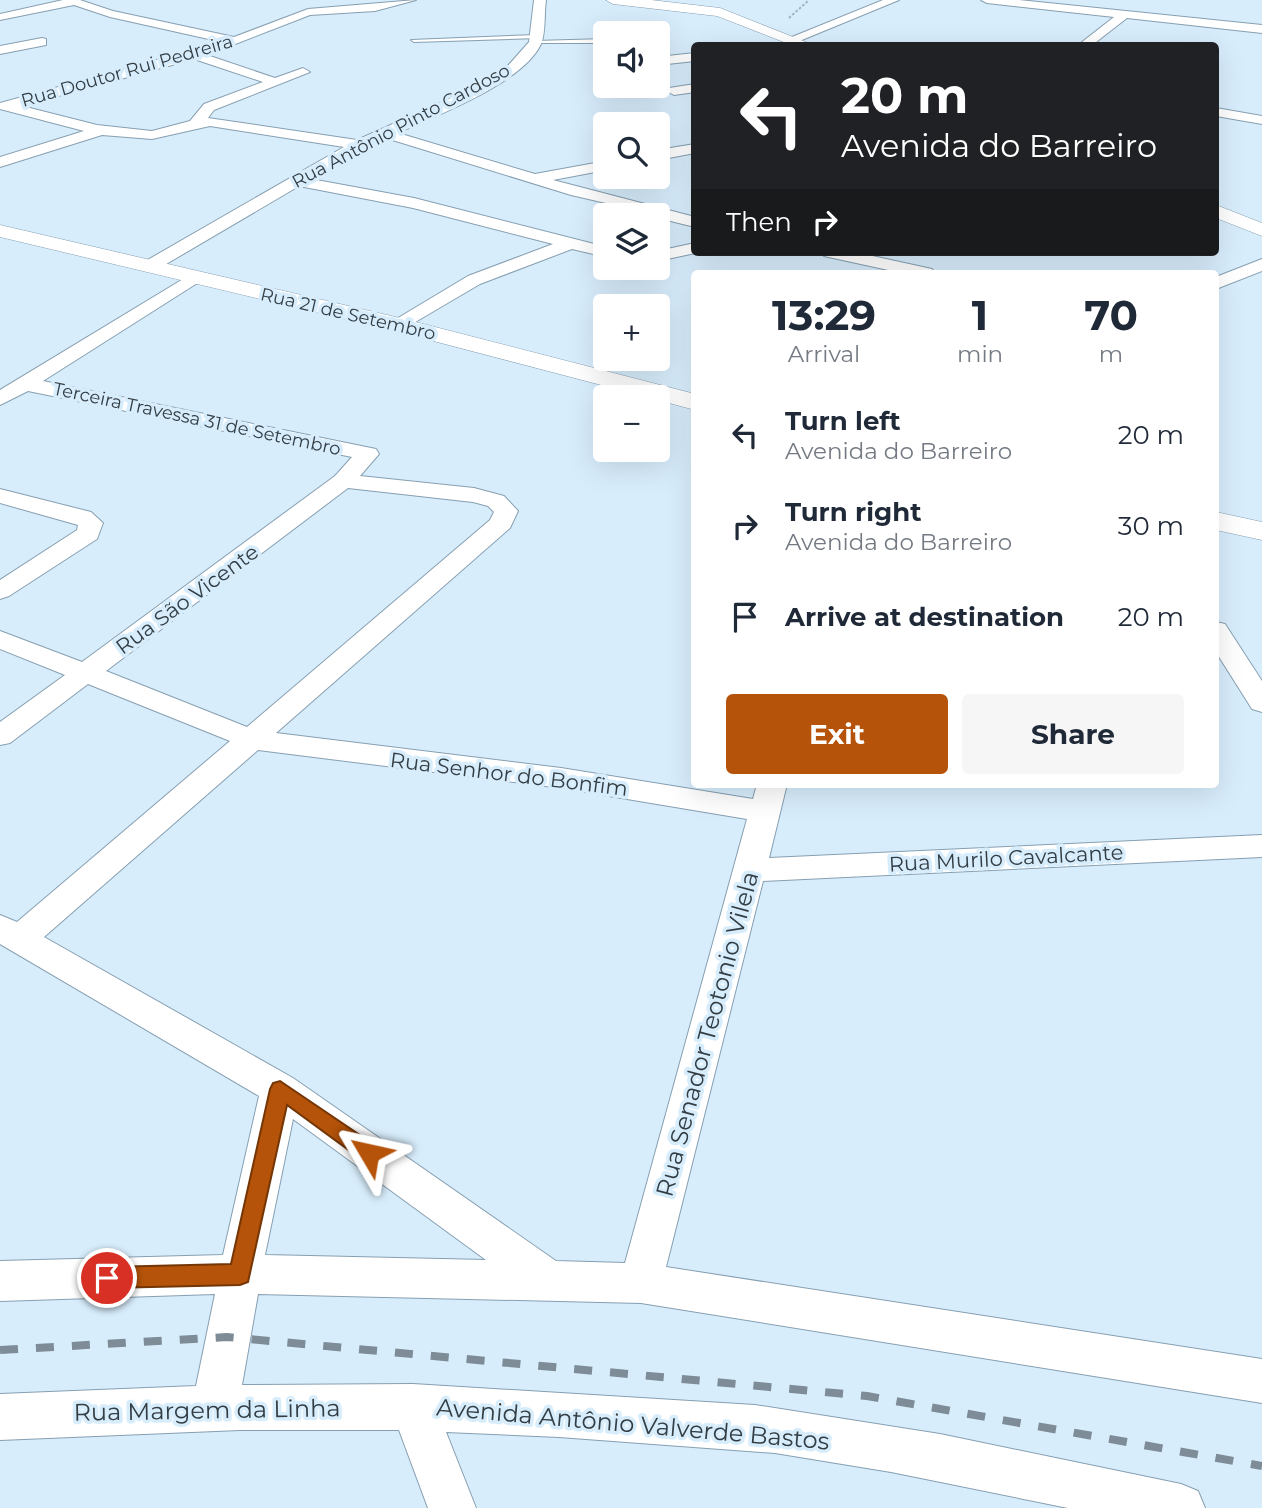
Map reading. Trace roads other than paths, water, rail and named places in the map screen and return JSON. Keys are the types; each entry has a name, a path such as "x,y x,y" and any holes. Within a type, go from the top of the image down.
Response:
{"street":[{"name":"Rua Doutor Rui Pedreira","path":"3,105 195,55 308,12 375,8 410,0"},
{"path":"536,40 540,0"},
{"path":"614,0 660,2 706,9 736,17 801,42 893,0"},
{"path":"987,0 1262,29"},
{"path":"0,18 72,1 110,14 237,41"},
{"path":"1204,24 1215,10"},
{"path":"1088,42 1123,16"},
{"name":"Rua Antônio Pinto Cardoso","path":"150,266 359,145 456,101 510,72 536,40"},
{"path":"0,50 42,42"},
{"path":"195,55 274,82"},
{"path":"670,60 691,57"},
{"path":"197,122 209,107 303,72"},
{"path":"674,92 691,89"},
{"path":"3,105 103,130 156,135 197,122 223,123 359,145"},
{"path":"1219,113 1262,120"},
{"path":"0,162 103,130"},
{"path":"384,134 534,179 691,220"},
{"path":"0,143 30,152"},
{"path":"670,153 691,149"},
{"path":"534,179 593,168"},
{"path":"296,181 414,202 593,249"},
{"path":"1219,212 1262,230"},
{"name":"Rua 21 de Setembro","path":"0,231 400,326 691,401"},
{"path":"400,326 474,280 568,244"},
{"path":"670,253 691,249"},
{"path":"848,256 912,270"},
{"path":"1219,283 1262,264"},
{"path":"0,400 193,278"},
{"name":"Terceira Travessa 31 de Setembro","path":"26,384 368,454"},
{"name":"Rua São Vicente","path":"0,736 343,481 368,454"},
{"path":"343,481 474,495 496,501 506,511 501,523 254,740 10,934 280,1089 546,1279"},
{"path":"0,496 83,517 91,523 88,534 0,591"},
{"path":"1219,522 1262,531"},
{"path":"1219,635 1262,703"},
{"name":"Rua Senhor do Bonfim","path":"0,639 254,740 561,778 768,798"},
{"name":"Rua Senador Teotonio Vilela","path":"641,1283 768,798"},
{"name":"Rua Murilo Cavalcante","path":"751,870 1262,846"},
{"path":"215,1407 240,1274 280,1089"},
{"path":"0,1281 240,1274 641,1283 1262,1381"},
{"name":"Rua Margem da Linha","path":"0,1417 215,1407 413,1407"},
{"path":"413,1407 452,1508"},
{"name":"Avenida Antônio Valverde Bastos","path":"413,1407 530,1411 791,1432 916,1453 1181,1508"}],"lane":[{"path":"414,40 593,41"}],"railway":[{"path":"0,1350 227,1337 867,1396 1262,1466"}]}
